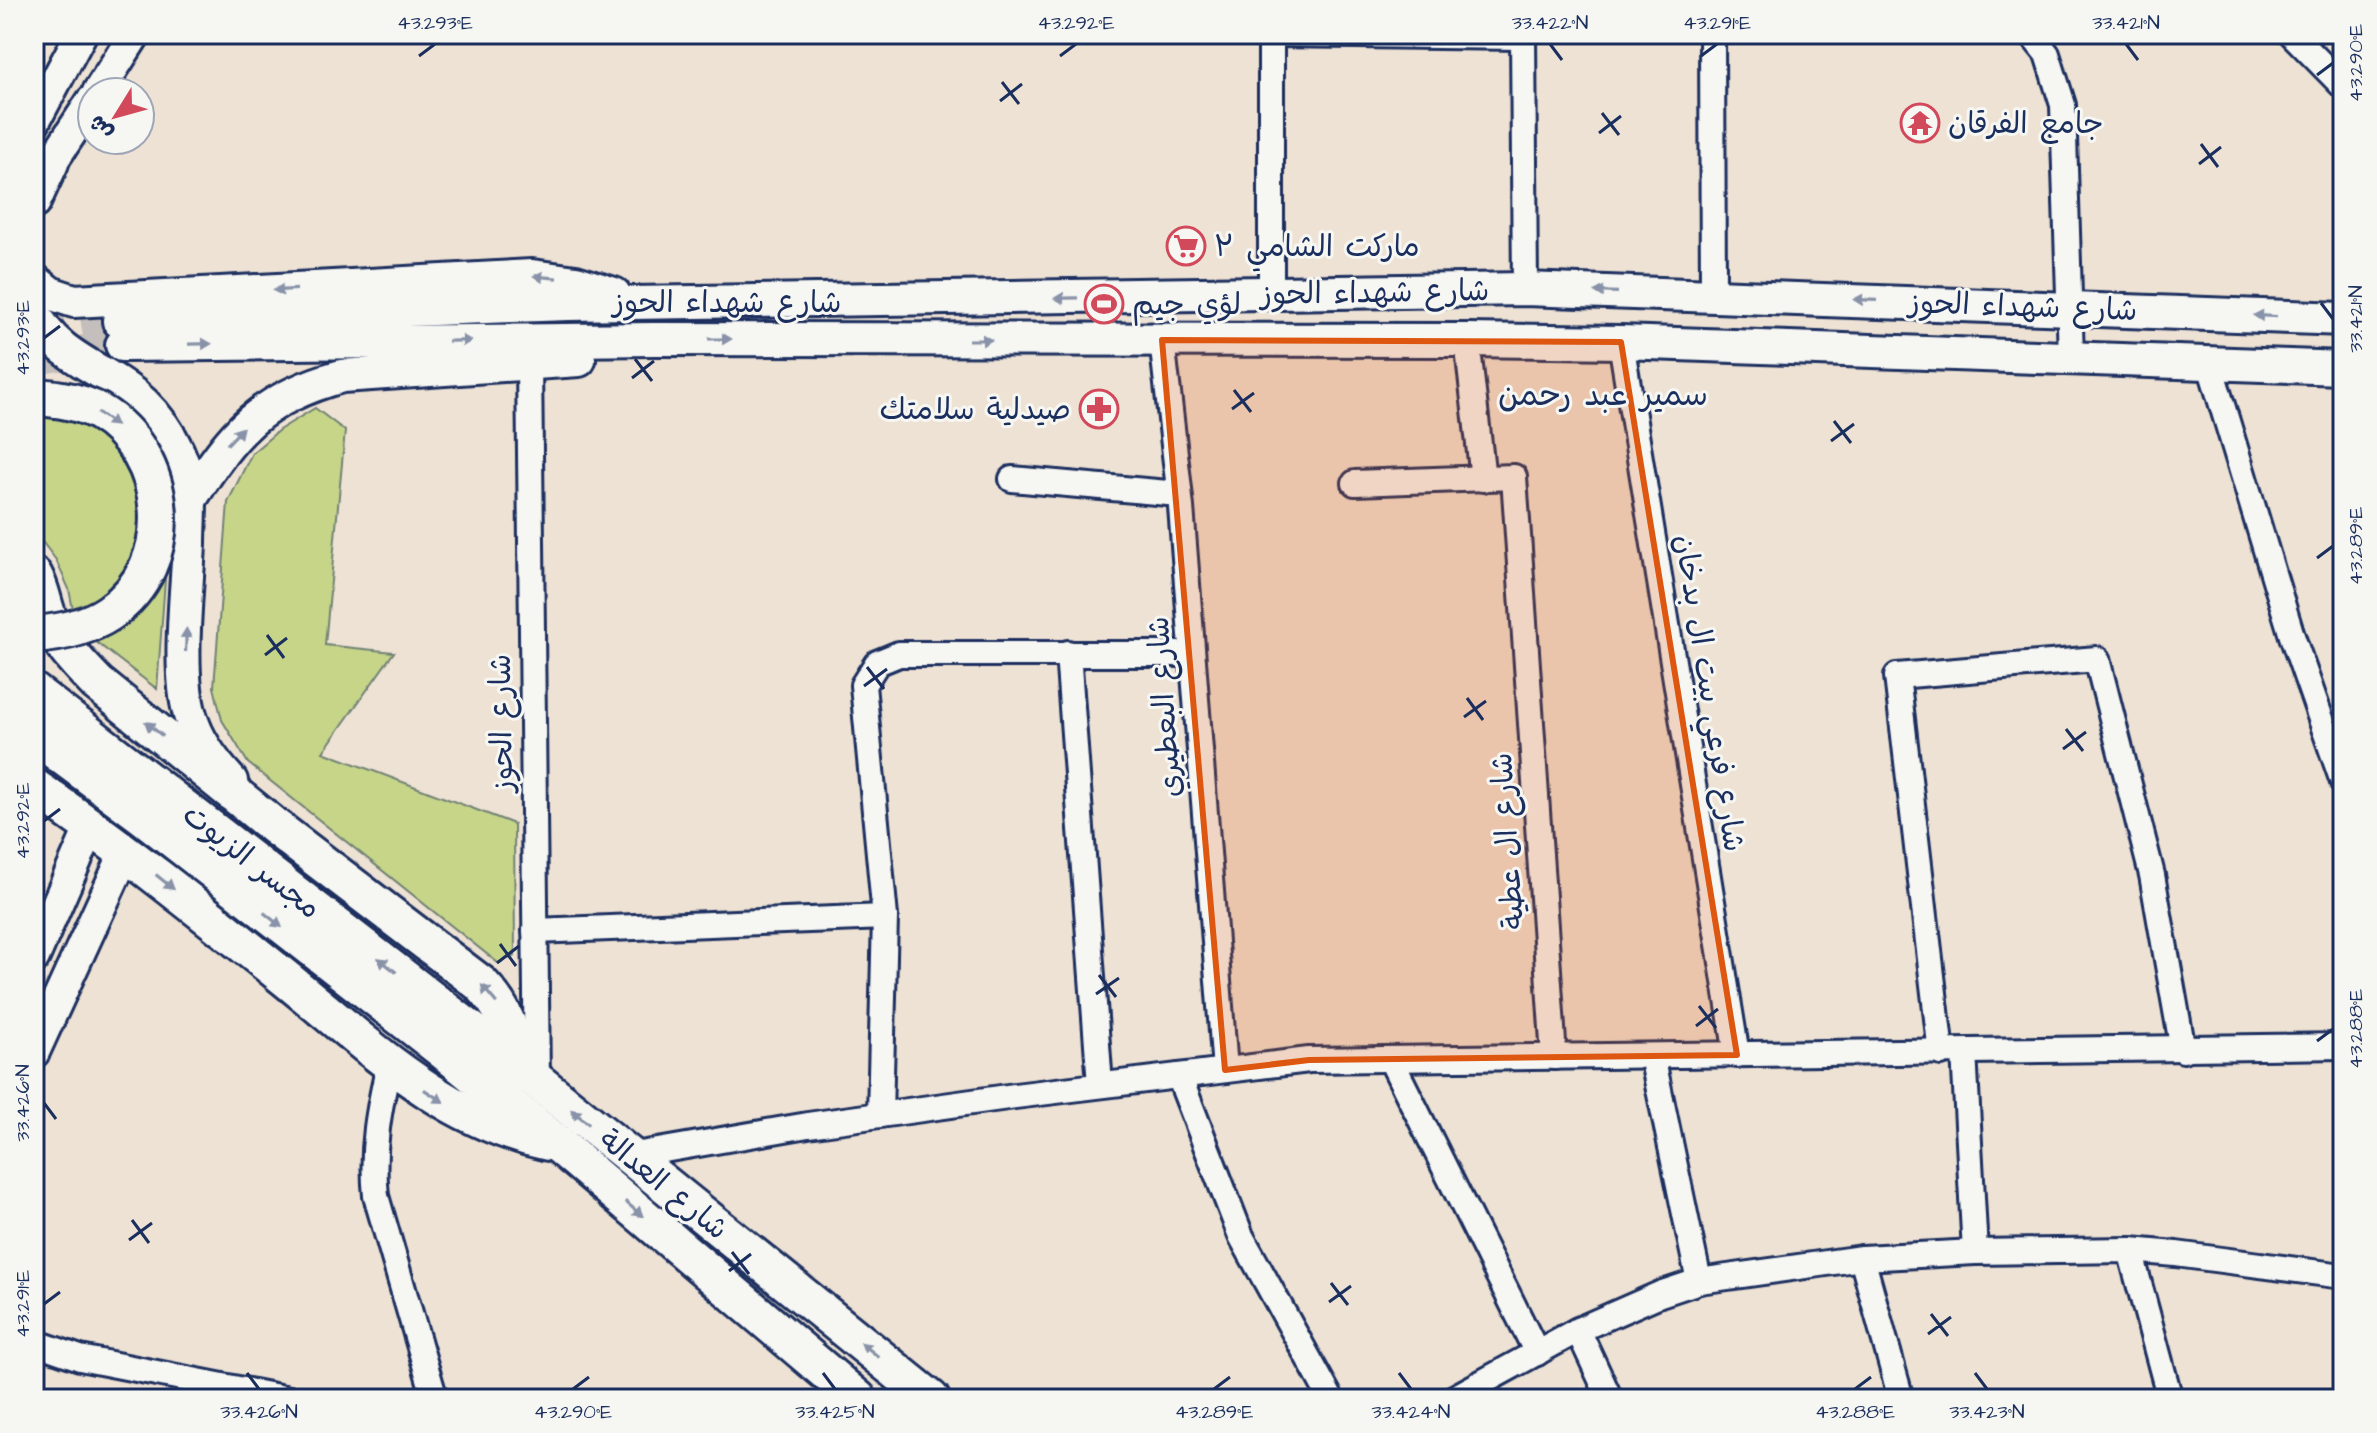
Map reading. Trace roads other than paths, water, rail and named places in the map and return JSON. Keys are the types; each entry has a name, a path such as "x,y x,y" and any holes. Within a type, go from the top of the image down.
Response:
{"main road":[{"path":"34,202 43,176"},
{"path":"34,280 50,293 74,301 532,276 576,282 647,305"},
{"name":"شارع شهداء الحوز","path":"2343,319 1525,289 568,304 120,333 654,339 1621,342 2343,368"},
{"path":"1126,297 1128,340"},
{"path":"34,312 44,330 68,354 123,386 157,418 171,438 181,460 190,500 184,676 190,715 212,761 275,827"},
{"path":"190,500 229,441 253,418 280,399 310,385 342,376 589,359 654,339"},
{"path":"34,397 56,398 97,411 131,439 153,477 159,520 150,563 125,599 109,613 86,624 62,632 34,635"},
{"path":"34,576 41,587 47,615 77,663 109,693 494,997 511,1029 526,1073"},
{"name":"مجسر الزيوت","path":"34,692 458,1041"},
{"name":"مجسر الزيوت","path":"34,735 458,1041"},
{"path":"34,787 126,851 441,1100 514,1135 559,1145"},
{"name":"شارع العدالة","path":"458,1041 526,1073 931,1399"},
{"name":"شارع العدالة","path":"458,1041 559,1145 858,1399"}],"street":[{"path":"34,122 81,34"},
{"path":"108,76 135,34"},
{"path":"1271,294 1271,34 1523,36 1525,289"},
{"path":"1712,34 1713,295"},
{"path":"2031,34 2047,54 2063,105 2071,358"},
{"path":"2292,34 2343,86"},
{"path":"43,176 76,125"},
{"name":"شارع البعطيري","path":"1162,340 1179,494 1225,1070"},
{"path":"1355,483 1483,479 1467,340"},
{"name":"شارع فرعي بيت ال بدخان","path":"1621,342 1737,1055"},
{"path":"2209,362 2249,500 2343,782"},
{"name":"شارع الحوز","path":"526,1073 535,931 529,363"},
{"name":"شارع ال عطية","path":"1483,479 1514,477 1554,1057"},
{"path":"1012,479 1179,494"},
{"path":"1068,653 1100,1085"},
{"path":"880,1115 885,917 863,685 877,663 899,654 1192,654"},
{"path":"1975,1252 1952,1053 1897,676 2097,659 2152,875 2183,1050"},
{"path":"70,974 34,956 91,826"},
{"path":"34,1052 126,851"},
{"path":"535,931 885,917"},
{"path":"629,1156 880,1115 1309,1060 2343,1046"},
{"path":"1652,1056 1699,1281"},
{"path":"1391,1060 1537,1353"},
{"path":"390,1061 374,1147 376,1196 435,1399"},
{"path":"1179,1076 1241,1236 1331,1399"},
{"path":"2130,1250 2170,1399"},
{"path":"1452,1399 1620,1309 1699,1281 1862,1258 1975,1252 2130,1250 2343,1276"},
{"path":"1862,1258 1901,1399"},
{"path":"1578,1330 1610,1399"},
{"path":"34,1342 80,1358 289,1399"}],"tunnel":[{"path":"34,334 119,321"},
{"path":"34,359 122,345"}],"place":[{"name":"جامع الفرقان","path":"1920,123"},
{"name":"ماركت الشامي ٣","path":"1186,246"},
{"name":"لؤي جيم","path":"1104,304"},
{"name":"صيدلية سلامتك","path":"1099,409"}],"district":[{"name":"سمير عبد رحمن","path":"1603,394"}]}
